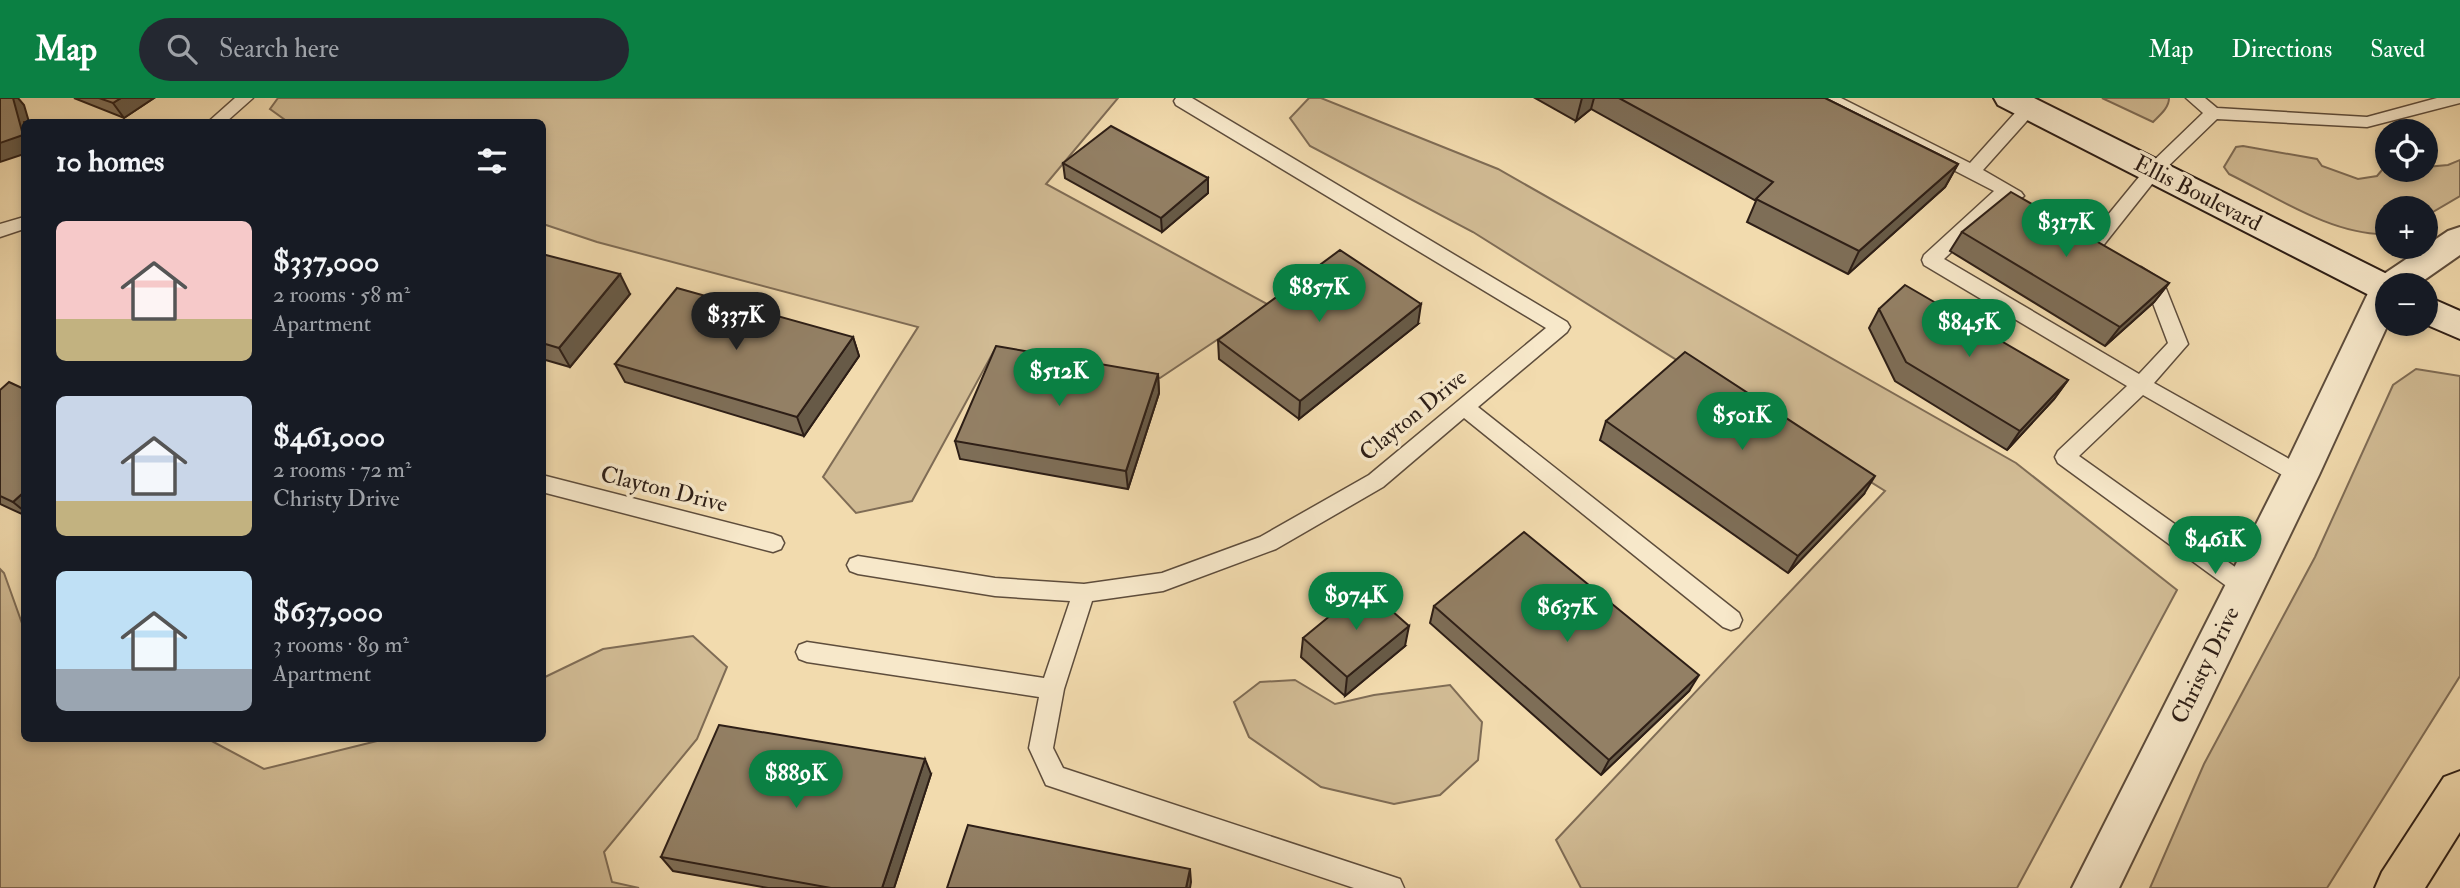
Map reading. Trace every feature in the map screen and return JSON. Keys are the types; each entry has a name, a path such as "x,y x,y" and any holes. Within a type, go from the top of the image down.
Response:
{"highway":[{"path":"2398,888 2460,792"}],"street":[{"name":"Ellis Boulevard","path":"2019,103 2375,283"},
{"path":"2410,273 2460,239"},
{"name":"Christy Drive","path":"2095,888 2300,475 2375,315"},
{"path":"2438,315 2460,326"}],"lane":[{"path":"220,119 245,98"},
{"name":"Clayton Drive","path":"858,565 995,587 1084,593 1163,582 1268,543 1377,481 1560,327 1182,101 1184,98"},
{"path":"1828,98 1972,171 2028,203"},
{"path":"2194,98 2213,113 2367,122 2458,98"},
{"path":"1972,171 2019,103"},
{"path":"2096,242 2154,170 2213,113"},
{"path":"2005,191 1931,260 1982,281 2054,324 2141,385 2300,475"},
{"path":"2062,223 2096,242 2156,286 2178,344 2141,385 2065,457 2244,586"},
{"path":"0,231 21,224"},
{"path":"1464,407 1731,620"},
{"name":"Clayton Drive","path":"546,484 773,543"},
{"path":"1084,593 1052,689 1041,748 1055,776 1391,888"},
{"path":"807,652 1052,689"}],"shaded area":[{"path":"278,98 1118,98 1046,184 1269,305 1160,378 996,347 912,501 856,513 823,477 918,327 597,242 546,225 546,119 284,119 270,109"},
{"path":"1309,98 1321,98 1498,169 2016,463 2177,590 2017,888 1581,888 1556,840 1885,491 1473,232 1310,146 1290,118"},
{"path":"2102,98 2169,98 2169,102 2153,122"},
{"path":"2236,147 2317,159 2322,166 2358,179 2375,176 2375,182 2438,182 2438,166 2460,160 2460,196 2438,209 2438,196 2375,196 2375,233 2347,229 2306,213 2229,174 2224,167"},
{"path":"2416,369 2460,376 2460,676 2327,888 2150,888 2204,764 2315,557 2393,385"},
{"path":"0,569 4,573 21,621 21,742 214,742 264,769 373,742 546,742 546,677 603,649 693,636 727,667 697,739 604,852 612,882 639,888 0,888"},
{"path":"1295,680 1335,704 1374,695 1450,685 1482,722 1478,760 1440,795 1394,804 1321,787 1249,737 1234,702 1260,682"}],"building":[{"path":"0,98 13,98 21,136 0,143"},
{"path":"99,98 121,98 113,103"},
{"path":"1619,98 1825,98 1958,164 1859,251 1756,199 1773,182"},
{"path":"1111,126 1208,178 1161,218 1063,163"},
{"path":"2011,192 2169,283 2120,327 1962,232"},
{"path":"1340,250 1421,304 1300,401 1218,340"},
{"path":"546,255 620,274 559,348 546,344"},
{"path":"1905,285 2068,380 2020,431 1906,362 1879,309"},
{"path":"677,288 853,337 797,417 615,364"},
{"path":"996,346 1158,374 1126,471 955,441"},
{"path":"1685,352 1875,476 1798,556 1606,421"},
{"path":"9,382 21,388 21,495 13,502 0,496 0,390"},
{"path":"1524,532 1699,675 1609,760 1434,606"},
{"path":"1365,587 1409,626 1347,677 1303,638"},
{"path":"719,725 925,759 882,888 831,888 661,857"},
{"path":"968,825 1190,869 1186,888 947,888"}]}
